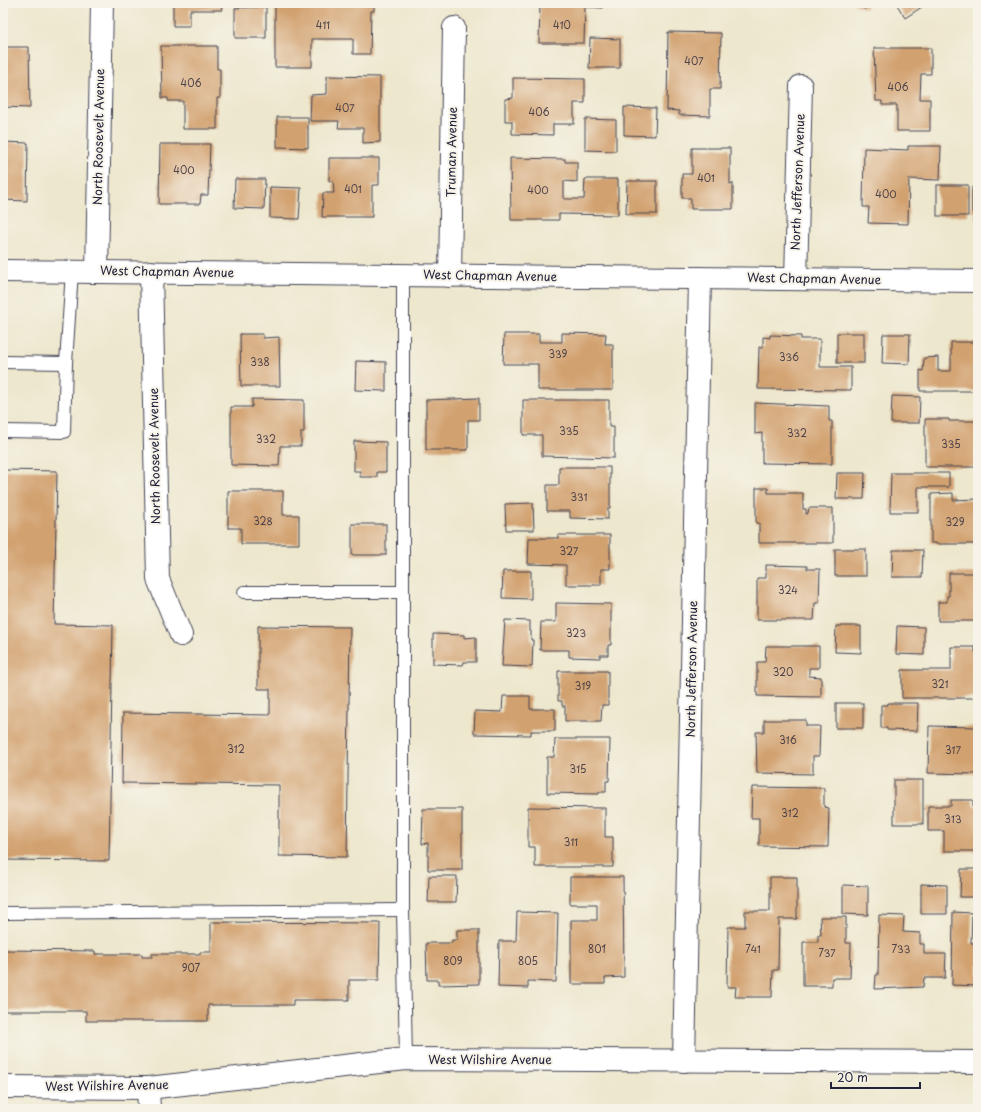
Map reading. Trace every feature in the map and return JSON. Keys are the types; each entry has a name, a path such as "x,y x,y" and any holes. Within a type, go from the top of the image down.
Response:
{"street":[{"name":"North Roosevelt Avenue","path":"97,272 102,3"},
{"name":"Truman Avenue","path":"450,276 454,28"},
{"name":"North Jefferson Avenue","path":"796,279 801,86"},
{"name":"West Chapman Avenue","path":"3,271 978,280"},
{"name":"North Roosevelt Avenue","path":"151,272 158,579 181,635"},
{"name":"North Jefferson Avenue","path":"684,1061 700,278"},
{"name":"West Wilshire Avenue","path":"3,1088 148,1099 406,1059 978,1062"}],"lane":[{"path":"3,431 64,432 66,364 72,271"},
{"path":"403,275 403,910 406,1059"},
{"path":"3,362 66,364"},
{"path":"244,592 403,592"},
{"path":"3,913 403,910"}],"building":[{"path":"173,3 221,3 222,10 190,10 190,26 173,26"},
{"path":"275,3 302,3 302,6 312,6 312,3 374,3 374,11 371,11 370,54 353,54 353,39 312,39 312,67 275,67"},
{"path":"540,3 603,3 603,8 585,7 584,43 539,43"},
{"path":"852,3 868,3 865,9"},
{"path":"896,3 928,3 905,18"},
{"path":"266,7 266,38 235,38 235,8"},
{"path":"668,32 721,33 720,89 710,89 710,116 679,115 679,111 667,110"},
{"path":"590,38 620,39 620,68 589,68"},
{"path":"161,46 217,46 217,69 220,69 220,98 217,98 217,129 183,129 183,101 168,101 168,98 162,98"},
{"path":"3,47 29,47 30,108 3,107"},
{"path":"874,48 931,48 931,74 921,74 920,99 930,99 930,131 897,131 897,105 882,105 882,101 876,101"},
{"path":"327,76 380,77 380,142 363,143 363,128 338,128 339,121 310,121 311,95 327,94"},
{"path":"513,78 585,79 585,103 574,103 574,124 553,124 553,135 512,134 512,121 505,121 505,99 513,98"},
{"path":"624,107 656,108 655,136 624,135"},
{"path":"277,117 308,117 308,148 277,147"},
{"path":"585,119 616,120 616,151 585,150"},
{"path":"3,142 28,143 27,201 3,200"},
{"path":"160,144 210,144 208,195 201,195 200,204 159,204"},
{"path":"908,146 941,146 940,180 909,179 908,224 868,223 869,207 863,207 864,148 908,150"},
{"path":"692,148 730,148 730,184 733,183 733,209 691,209 691,198 682,198 682,174 692,174"},
{"path":"329,158 379,158 379,185 372,185 372,217 322,217 323,193 334,193 333,181 329,181"},
{"path":"510,158 565,159 565,162 577,162 577,182 564,181 564,199 584,199 585,179 618,179 618,215 559,214 559,220 511,220"},
{"path":"235,179 265,179 264,209 234,208"},
{"path":"627,181 657,181 657,214 626,214"},
{"path":"976,182 978,182 978,219 976,219 976,212 972,212 972,187 976,188"},
{"path":"937,185 968,185 968,216 937,216"},
{"path":"270,187 301,188 299,219 270,218"},
{"path":"562,333 606,334 605,344 613,344 613,390 538,390 538,364 503,364 504,334 539,334 539,342 562,342"},
{"path":"837,333 864,333 864,363 837,363"},
{"path":"240,334 263,334 263,338 279,337 280,386 241,386"},
{"path":"883,334 910,334 909,364 882,363"},
{"path":"770,335 801,336 801,339 820,339 820,367 851,367 851,390 758,389 759,347 763,347 763,337 770,338"},
{"path":"951,342 978,342 978,391 920,391 920,370 923,371 924,358 938,357 938,371 951,371"},
{"path":"356,361 386,362 386,391 355,390"},
{"path":"892,396 920,397 919,423 891,423"},
{"path":"479,398 479,420 468,420 468,450 426,450 426,400"},
{"path":"252,399 304,400 304,432 301,432 301,446 280,446 279,466 231,465 231,407 252,407"},
{"path":"523,400 609,400 609,427 614,427 614,458 542,456 542,435 523,435"},
{"path":"755,403 829,406 829,421 832,421 832,464 762,463 762,433 755,434"},
{"path":"925,419 978,421 978,467 925,467"},
{"path":"354,441 386,442 386,472 377,472 377,477 360,477 360,471 354,471"},
{"path":"559,467 610,467 610,508 608,508 608,519 570,518 570,511 547,511 547,485 559,485"},
{"path":"3,470 57,471 54,624 113,625 109,861 3,860"},
{"path":"837,473 865,473 864,499 836,499"},
{"path":"891,473 949,473 949,487 918,487 918,512 890,512"},
{"path":"756,488 768,488 768,493 803,493 803,509 806,509 806,514 808,513 809,508 833,508 833,543 759,543 759,523 756,523"},
{"path":"228,491 283,491 283,515 299,515 299,544 241,544 241,528 228,528"},
{"path":"953,493 953,500 978,499 978,544 931,543 931,494"},
{"path":"533,503 534,530 506,530 505,504"},
{"path":"352,524 386,524 386,555 352,555"},
{"path":"558,535 610,535 610,569 601,569 601,585 566,585 566,565 528,564 529,538 558,538"},
{"path":"835,549 866,549 866,576 835,576"},
{"path":"893,550 923,550 922,577 892,577"},
{"path":"766,565 807,566 807,569 820,569 819,603 815,603 814,620 757,620 757,578 766,578"},
{"path":"503,571 531,571 531,599 502,598"},
{"path":"949,573 978,573 978,621 938,621 938,602 947,602 947,596 949,596"},
{"path":"556,603 611,604 611,645 608,645 608,655 600,655 600,658 569,657 569,650 540,650 541,622 556,622"},
{"path":"505,620 530,621 531,640 533,640 532,667 502,666"},
{"path":"258,626 350,627 347,857 279,856 279,785 122,783 123,713 270,715 270,689 258,689"},
{"path":"836,626 861,626 861,653 835,652"},
{"path":"897,626 924,627 924,655 896,654"},
{"path":"433,634 464,635 464,638 476,637 476,662 464,662 463,665 433,664"},
{"path":"766,646 819,646 819,668 809,668 809,676 821,677 821,697 757,696 757,662 765,662"},
{"path":"951,647 975,647 975,652 978,652 978,698 902,698 902,670 951,670"},
{"path":"558,671 608,671 608,705 602,705 601,721 565,721 565,706 562,706 562,701 558,701"},
{"path":"503,696 530,696 530,709 555,709 555,731 531,731 531,735 474,734 475,711 502,712"},
{"path":"836,703 863,703 863,728 836,728"},
{"path":"888,703 918,703 917,731 887,730 887,728 881,728 881,705 888,705"},
{"path":"764,720 806,720 806,726 820,726 819,756 813,756 813,774 757,773 756,732 764,732"},
{"path":"929,726 978,727 978,774 928,773"},
{"path":"555,739 610,739 609,781 606,781 606,792 599,792 599,794 547,793 547,757 554,757"},
{"path":"894,780 923,780 923,824 894,824"},
{"path":"752,787 824,788 824,807 829,808 828,847 759,846 759,818 751,818"},
{"path":"951,800 973,800 973,806 978,806 978,851 944,851 944,831 928,831 928,806 951,806"},
{"path":"528,807 605,808 605,837 613,837 613,867 535,867 535,847 528,847"},
{"path":"423,809 462,809 462,870 428,870 428,843 422,844"},
{"path":"961,869 978,869 978,897 960,897"},
{"path":"429,876 457,876 456,902 428,902"},
{"path":"570,877 623,877 624,977 605,978 605,984 571,984 571,920 597,920 597,904 570,904"},
{"path":"770,877 797,877 797,919 779,919 778,970 773,970 772,997 735,997 736,987 727,987 728,927 745,927 745,911 770,911"},
{"path":"921,884 947,885 947,914 921,914"},
{"path":"843,885 868,886 868,915 843,914"},
{"path":"517,912 558,913 556,982 528,981 528,988 498,987 499,941 516,941"},
{"path":"953,912 972,913 971,943 978,943 978,986 952,985"},
{"path":"879,915 904,916 903,932 920,933 920,944 924,944 924,954 946,954 945,978 924,978 923,987 875,989 876,975 878,975"},
{"path":"820,917 846,917 846,943 851,943 850,978 832,978 832,986 803,986 803,942 818,942 818,935 821,935"},
{"path":"211,922 380,923 379,980 349,980 349,1000 293,1000 293,1005 208,1005 208,1021 86,1021 86,1011 3,1011 3,950 95,951 95,954 142,954 142,957 152,957 152,954 200,954 200,952 211,952"},
{"path":"457,930 479,930 479,984 438,985 438,980 427,980 426,943 452,943 452,940 457,940"}]}
